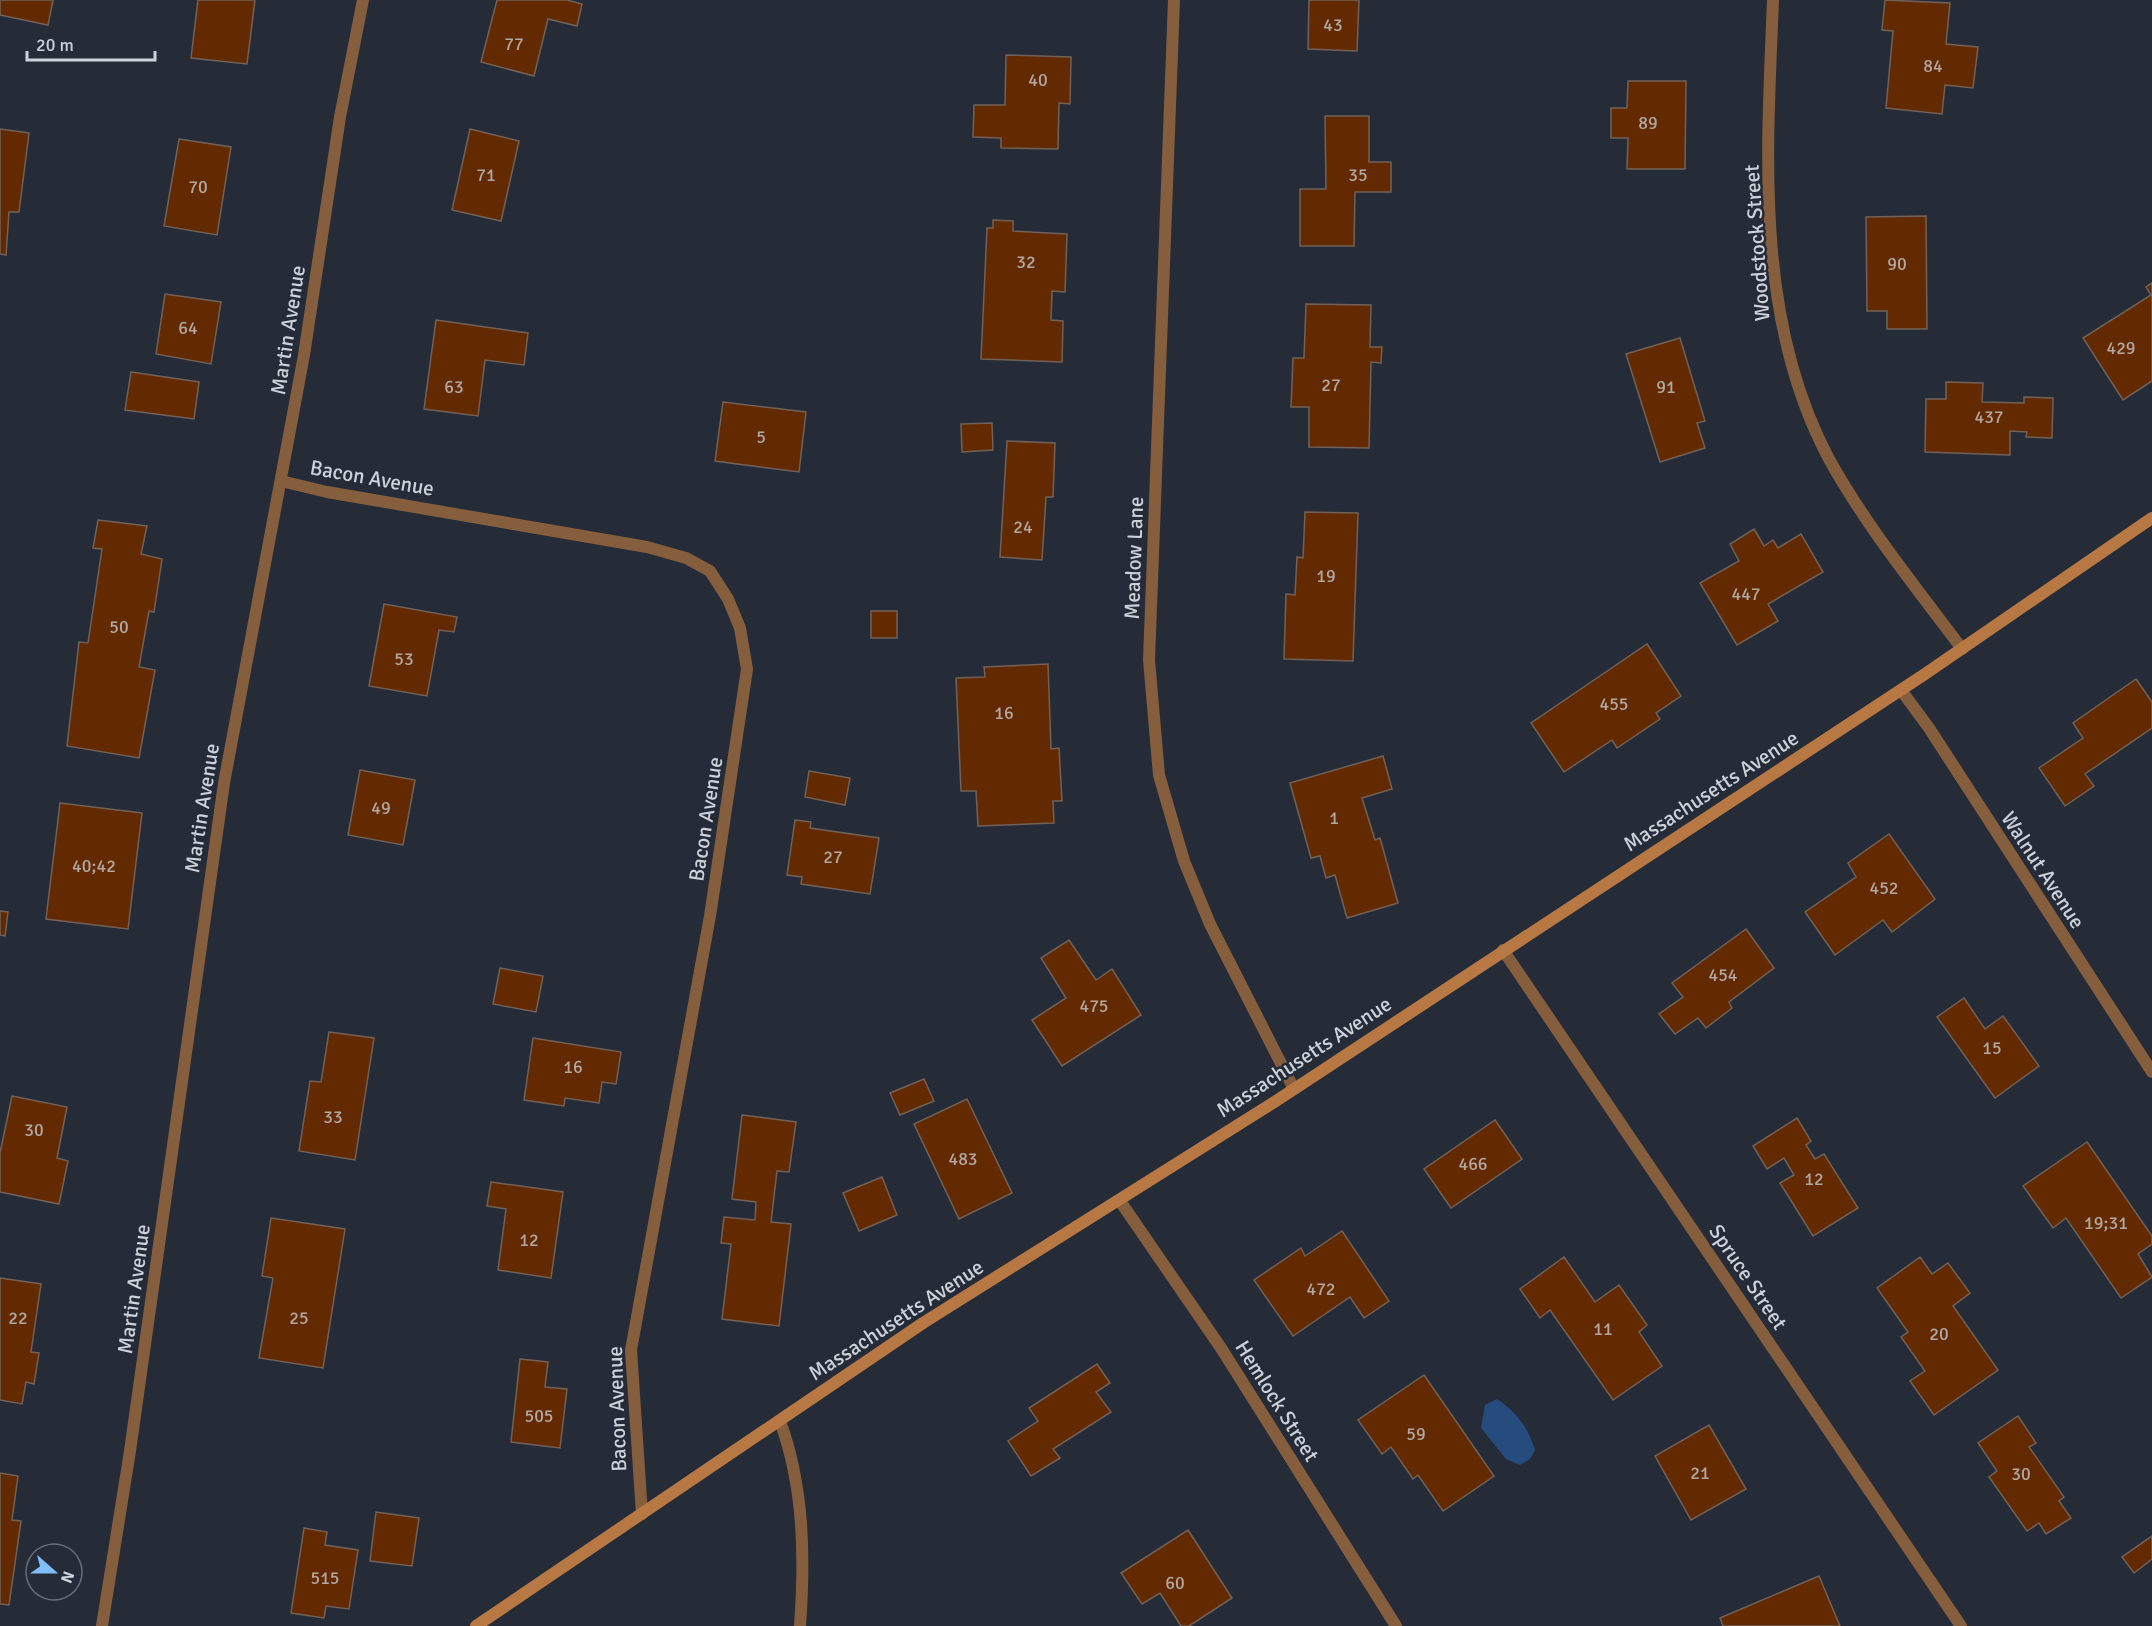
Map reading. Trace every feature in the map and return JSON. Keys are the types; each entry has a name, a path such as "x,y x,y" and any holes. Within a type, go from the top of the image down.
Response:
{"main road":[{"name":"Massachusetts Avenue","path":"476,1626 923,1323 1120,1201 1294,1089 1901,690 2152,518"}],"street":[{"name":"Martin Avenue","path":"102,1626 130,1451 218,824 304,355 340,117 363,0"},
{"name":"Meadow Lane","path":"1174,0 1149,660 1159,775 1184,861 1210,924 1294,1089"},
{"name":"Woodstock Street","path":"1773,0 1770,151 1772,244 1777,306 1788,357 1805,406 1829,459 1866,518 1962,649"},
{"name":"Bacon Avenue","path":"281,481 327,492 647,547 686,558 710,572 728,599 740,628 747,669 729,799 631,1350 642,1514"},
{"name":"Walnut Avenue","path":"1901,690 1929,728 2152,1071"},
{"name":"Spruce Street","path":"1503,950 1961,1626"},
{"name":"Hemlock Street","path":"1120,1201 1221,1348 1396,1626"},
{"path":"780,1421 793,1457 801,1517 804,1570 800,1626"}],"water":[{"path":"1497,1399 1520,1421 1529,1434 1535,1450 1530,1459 1520,1465 1506,1459 1481,1428 1485,1405"}],"building":[{"path":"0,0 53,0 48,25 0,15"},
{"path":"198,0 255,0 247,64 191,58"},
{"path":"497,0 567,0 582,4 577,26 548,19 534,76 481,62"},
{"path":"1309,0 1359,0 1357,51 1308,49"},
{"path":"1885,0 1950,3 1946,44 1978,47 1973,88 1945,85 1942,114 1886,108 1893,31 1882,30"},
{"path":"1006,55 1071,57 1070,104 1059,103 1058,149 1001,148 1001,138 973,137 974,105 1005,105"},
{"path":"1628,81 1686,81 1685,169 1627,169 1628,138 1611,138 1611,108 1627,108"},
{"path":"1325,116 1369,116 1369,162 1391,162 1391,192 1355,192 1354,246 1300,246 1300,189 1326,189"},
{"path":"0,129 29,133 19,212 9,212 6,255 0,254"},
{"path":"470,129 519,141 501,221 452,210"},
{"path":"179,139 231,147 217,235 164,226"},
{"path":"1926,216 1927,329 1887,329 1887,311 1867,311 1866,217"},
{"path":"993,220 1013,221 1013,231 1067,234 1065,292 1052,291 1051,320 1063,321 1062,362 981,359 987,228 993,228"},
{"path":"2152,283 2152,381 2123,400 2083,338 2151,295 2146,287"},
{"path":"165,294 221,302 211,364 156,354"},
{"path":"1306,304 1371,305 1370,347 1382,347 1381,363 1371,362 1369,448 1309,447 1309,407 1291,407 1293,358 1304,358"},
{"path":"436,320 528,333 524,365 485,360 478,416 424,409"},
{"path":"1680,338 1705,421 1697,423 1705,448 1660,462 1626,354"},
{"path":"131,372 199,382 194,419 125,410"},
{"path":"1946,382 1983,383 1982,402 2024,403 2024,397 2053,398 2052,438 2026,437 2027,432 2010,431 2010,455 1925,452 1926,399 1946,399"},
{"path":"723,402 806,412 799,472 715,461"},
{"path":"992,423 993,450 962,452 961,424"},
{"path":"1007,441 1055,443 1053,497 1046,497 1042,560 1000,557"},
{"path":"1305,512 1358,513 1353,661 1284,659 1286,594 1295,595 1297,557 1303,558"},
{"path":"98,520 147,526 141,554 162,559 154,612 149,611 139,667 155,670 139,758 67,746 79,642 88,643 102,549 93,548"},
{"path":"1754,529 1764,546 1773,540 1778,548 1801,534 1823,572 1768,604 1778,621 1737,645 1700,583 1739,561 1730,544"},
{"path":"384,604 457,617 454,632 439,630 427,696 369,686"},
{"path":"871,611 897,611 897,638 871,638"},
{"path":"1647,644 1681,696 1656,713 1660,719 1617,748 1612,740 1564,772 1531,723"},
{"path":"1048,664 1051,749 1059,748 1062,801 1053,801 1054,823 978,826 976,791 961,791 956,678 985,677 984,667"},
{"path":"2136,679 2152,702 2152,728 2085,774 2094,786 2065,806 2039,768 2083,738 2073,723"},
{"path":"1383,756 1392,789 1362,798 1375,840 1380,838 1398,903 1347,918 1335,875 1326,878 1320,856 1311,858 1290,783"},
{"path":"360,770 415,780 403,845 348,835"},
{"path":"809,771 850,778 845,805 805,797"},
{"path":"60,803 142,813 128,929 46,919"},
{"path":"795,820 811,822 810,828 879,838 870,894 801,884 802,877 787,875"},
{"path":"1889,834 1935,899 1892,932 1883,920 1835,955 1805,912 1856,877 1848,863"},
{"path":"0,911 8,912 5,936 0,935"},
{"path":"1746,929 1774,968 1729,1002 1732,1008 1706,1028 1698,1018 1675,1034 1659,1014 1683,997 1672,983"},
{"path":"1069,940 1096,980 1112,969 1141,1015 1062,1066 1032,1020 1066,998 1041,958"},
{"path":"500,968 543,976 536,1012 493,1004"},
{"path":"1964,998 1985,1029 2003,1016 2039,1066 1995,1098 1937,1017"},
{"path":"329,1032 374,1038 355,1160 299,1151 310,1081 321,1082"},
{"path":"533,1038 621,1052 616,1084 602,1082 599,1103 565,1098 564,1106 524,1100"},
{"path":"924,1079 934,1101 900,1115 890,1093"},
{"path":"12,1096 67,1107 57,1158 68,1161 59,1204 0,1192 0,1153"},
{"path":"967,1099 1012,1193 959,1219 914,1124"},
{"path":"742,1115 796,1122 789,1172 777,1171 771,1222 791,1224 779,1326 722,1319 731,1244 721,1243 724,1217 755,1220 756,1202 732,1199"},
{"path":"1797,1118 1811,1141 1806,1145 1815,1159 1824,1154 1858,1208 1813,1236 1780,1183 1794,1175 1784,1158 1767,1169 1753,1146"},
{"path":"1495,1120 1522,1159 1451,1208 1424,1169"},
{"path":"2087,1142 2152,1236 2152,1244 2138,1254 2152,1277 2121,1298 2066,1218 2053,1228 2023,1186"},
{"path":"882,1177 897,1215 859,1231 843,1193"},
{"path":"491,1182 563,1192 551,1278 498,1270 506,1209 487,1206"},
{"path":"271,1218 345,1229 323,1368 259,1358 273,1278 262,1276"},
{"path":"1342,1231 1389,1301 1364,1318 1350,1297 1293,1336 1254,1280 1301,1248 1305,1256"},
{"path":"1564,1257 1595,1302 1619,1285 1647,1325 1639,1332 1662,1366 1613,1400 1550,1310 1540,1318 1520,1289"},
{"path":"1920,1257 1932,1274 1948,1263 1970,1293 1953,1306 1998,1370 1934,1415 1910,1381 1925,1371 1901,1337 1908,1332 1877,1288"},
{"path":"0,1278 41,1284 31,1352 39,1353 34,1384 26,1382 22,1404 0,1400"},
{"path":"520,1359 548,1362 545,1387 567,1389 560,1448 511,1442"},
{"path":"1097,1364 1110,1383 1096,1392 1111,1412 1053,1449 1060,1458 1031,1476 1008,1441 1038,1421 1029,1408"},
{"path":"1424,1375 1494,1476 1443,1511 1418,1475 1413,1479 1391,1447 1382,1454 1358,1420"},
{"path":"2018,1416 2036,1443 2029,1447 2064,1497 2059,1501 2071,1518 2046,1534 2039,1523 2027,1531 1989,1477 1997,1471 1978,1443"},
{"path":"1709,1425 1746,1489 1691,1520 1655,1456"},
{"path":"0,1473 18,1476 12,1520 21,1521 9,1605 0,1604"},
{"path":"376,1512 419,1518 412,1566 370,1561"},
{"path":"304,1528 327,1532 325,1545 358,1550 349,1609 326,1606 324,1618 291,1613"},
{"path":"1188,1530 1232,1598 1189,1626 1181,1626 1160,1593 1142,1604 1121,1573"},
{"path":"2152,1536 2152,1559 2134,1573 2122,1557"},
{"path":"1819,1576 1840,1626 1723,1626 1720,1618"}]}
